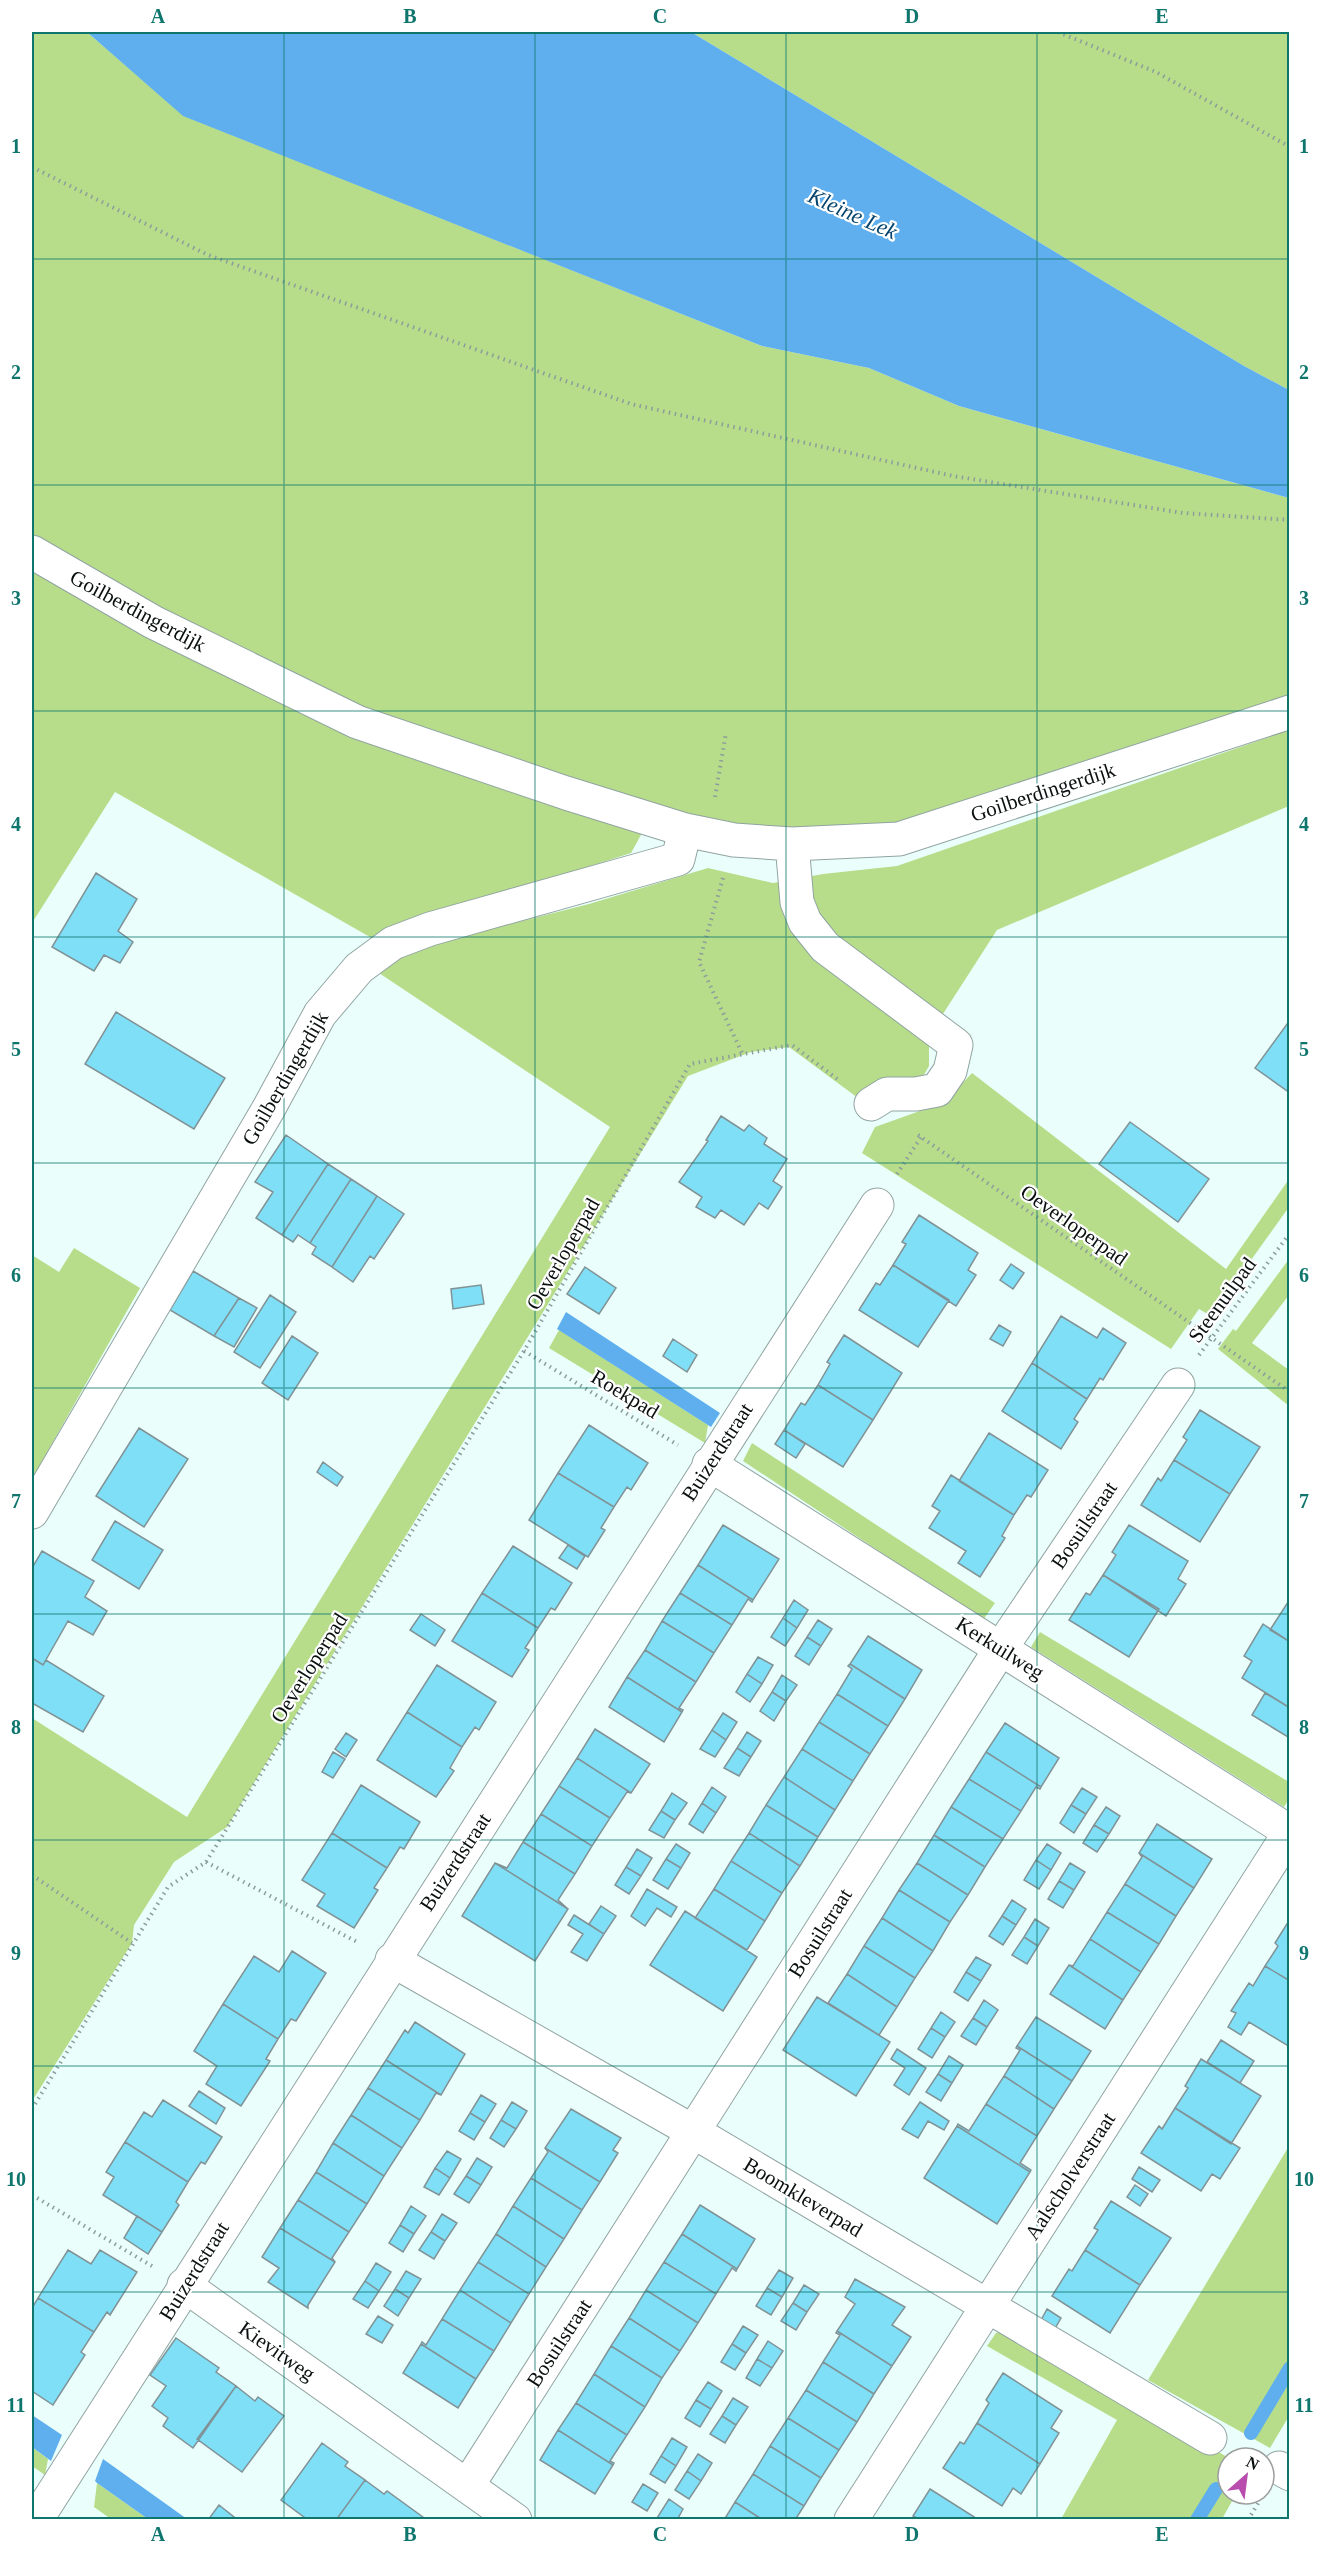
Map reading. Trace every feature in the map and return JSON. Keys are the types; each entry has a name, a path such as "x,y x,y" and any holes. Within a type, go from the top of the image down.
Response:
{"street":[{"name":"Goilberdingerdijk","path":"32,552 153,622 357,722 566,793 685,830 734,840 792,844 899,839 1290,712"},
{"name":"Goilberdingerdijk","path":"32,1512 269,1108 320,1014 359,968 393,943 430,929 678,859 685,830"},
{"path":"792,844 796,902 806,922 825,946 956,1045 950,1071 937,1090 916,1094 887,1094 871,1104"},
{"name":"Buizerdstraat","path":"36,2520 709,1464 877,1205"},
{"name":"Bosuilstraat","path":"468,2485 1001,1648 1178,1385"},
{"name":"Kerkuilweg","path":"709,1464 1290,1832"},
{"name":"Aalscholverstraat","path":"850,2520 1290,1832"},
{"name":"Boomkleverpad","path":"392,1960 694,2132 1210,2438"},
{"name":"Kievitweg","path":"184,2285 515,2520"}],"path":[{"path":"1058,32 1156,72 1290,147"},
{"path":"32,166 208,255 632,404 953,476 1184,513 1290,520"},
{"path":"714,798 726,733"},
{"path":"734,840 699,962 742,1055"},
{"name":"Oeverloperpad","path":"32,2109 168,1887 206,1862 524,1351 690,1064 792,1045 871,1104 1290,1392"},
{"name":"Steenuilpad","path":"1178,1385 1290,1233"},
{"name":"Roekpad","path":"524,1351 709,1464"},
{"path":"206,1862 392,1960"},
{"path":"32,1875 132,1943"},
{"path":"32,2195 184,2285"},
{"path":"1248,2520 1277,2479"}],"green space":[{"path":"32,32 87,32 184,116 762,346 869,368 959,406 1289,498 1289,695 890,826 806,833 704,821 363,709 159,607 32,534"},
{"path":"691,32 1289,32 1289,390 1244,366"},
{"path":"32,569 351,737 560,809 642,833 631,853 436,916 377,941 115,792 32,923"},
{"path":"1289,730 1289,806 997,930 941,1017 929,1046 929,1066 921,1080 858,1098 789,1047 751,1052 688,1076 227,1827 174,1862 134,1925 132,1943 32,2101 32,1718 187,1817 610,1127 373,969 443,941 589,904 708,868 773,883 823,874 897,866"},
{"path":"972,1073 1226,1269 1289,1179 1289,1207 1211,1316 1199,1309 1171,1349 862,1153 875,1127 945,1102"},
{"path":"74,1248 140,1288 32,1479 32,1255 59,1272"},
{"path":"1289,1259 1289,1295 1252,1343 1289,1370 1289,1406 1218,1349 1233,1329 1236,1331"},
{"path":"559,1330 708,1425 705,1443 549,1348"},
{"path":"752,1443 995,1603 983,1620 743,1461"},
{"path":"1040,1632 1289,1782 1289,1799 1284,1807 1031,1647"},
{"path":"1289,2146 1289,2416 1271,2446 1266,2446 1148,2380"},
{"path":"1006,2330 1216,2451 1216,2506 1229,2506 1222,2519 1061,2519 1117,2420 987,2346 996,2333"},
{"path":"32,2447 48,2459 45,2475 32,2466"},
{"path":"97,2483 148,2519 111,2519 94,2507"}],"water":[{"name":"Kleine Lek","path":"87,32 691,32 1244,366 1289,390 1289,498 959,406 869,368 762,346 183,116"},
{"path":"566,1312 720,1413 711,1427 557,1329"},
{"path":"32,2415 62,2435 51,2461 32,2447"},
{"path":"103,2459 187,2519 148,2519 97,2483 95,2481"}],"building":[{"path":"96,873 137,899 118,931 133,942 120,963 104,955 94,971 52,947"},
{"path":"116,1012 225,1078 194,1129 85,1064"},
{"path":"1290,1020 1290,1093 1255,1068"},
{"path":"721,1116 744,1131 749,1125 767,1138 764,1144 787,1159 773,1181 782,1187 768,1209 759,1203 744,1225 721,1210 715,1218 696,1207 702,1197 679,1182 708,1141 706,1140"},
{"path":"1130,1122 1209,1179 1178,1222 1099,1164"},
{"path":"286,1135 328,1164 282,1235 256,1218 273,1192 255,1182"},
{"path":"328,1164 351,1179 310,1243 298,1235 293,1242 282,1235"},
{"path":"351,1179 377,1196 332,1267 312,1254 316,1247 310,1243"},
{"path":"377,1196 404,1214 374,1259 370,1256 353,1282 332,1267"},
{"path":"919,1215 978,1253 968,1270 976,1275 956,1306 893,1265 906,1244 902,1242"},
{"path":"1011,1264 1024,1273 1013,1289 1000,1280"},
{"path":"893,1265 949,1300 918,1347 859,1310 876,1283 880,1285"},
{"path":"585,1267 616,1288 599,1314 567,1294"},
{"path":"193,1271 239,1298 214,1336 170,1310"},
{"path":"481,1285 484,1304 453,1309 451,1289"},
{"path":"270,1295 296,1312 260,1368 234,1352"},
{"path":"239,1298 257,1308 234,1347 214,1336"},
{"path":"1061,1316 1097,1338 1103,1328 1126,1343 1103,1380 1100,1378 1087,1399 1032,1363"},
{"path":"999,1325 1011,1332 1003,1346 990,1339"},
{"path":"844,1335 902,1373 873,1420 818,1385 830,1364 827,1362"},
{"path":"292,1336 318,1353 288,1400 262,1383"},
{"path":"673,1339 697,1355 687,1372 663,1356"},
{"path":"1032,1363 1087,1399 1074,1419 1078,1422 1061,1449 1002,1411"},
{"path":"818,1385 873,1420 843,1467 784,1430 801,1403 805,1405"},
{"path":"1200,1410 1260,1447 1230,1494 1174,1460 1187,1440 1183,1437"},
{"path":"589,1425 648,1463 631,1490 627,1487 614,1507 558,1473"},
{"path":"139,1428 188,1459 144,1527 96,1496"},
{"path":"784,1430 805,1444 796,1458 775,1444"},
{"path":"989,1433 1048,1470 1031,1497 1027,1495 1014,1515 959,1481"},
{"path":"1174,1460 1230,1494 1200,1542 1141,1505 1158,1478 1161,1481"},
{"path":"323,1462 343,1477 337,1486 317,1472"},
{"path":"558,1473 614,1507 601,1528 605,1530 588,1557 529,1520"},
{"path":"951,1475 1014,1515 1002,1536 1005,1538 980,1577 958,1563 966,1551 929,1528 940,1511 932,1506"},
{"path":"115,1521 163,1550 139,1589 92,1560"},
{"path":"723,1525 779,1559 753,1600 698,1565"},
{"path":"1129,1525 1188,1561 1178,1579 1186,1584 1166,1616 1103,1575 1116,1555 1112,1552"},
{"path":"568,1545 585,1556 577,1569 559,1558"},
{"path":"513,1546 572,1583 555,1610 551,1608 538,1628 482,1593"},
{"path":"42,1551 94,1581 85,1597 107,1611 93,1635 68,1621 43,1665 32,1658 32,1568"},
{"path":"698,1565 753,1600 752,1602 748,1599 732,1625 680,1593"},
{"path":"1103,1575 1159,1609 1129,1657 1069,1620 1086,1593 1090,1595"},
{"path":"482,1593 538,1628 525,1648 529,1650 512,1677 452,1641"},
{"path":"680,1593 732,1625 714,1653 662,1621"},
{"path":"1290,1599 1290,1642 1270,1630"},
{"path":"794,1600 808,1610 797,1628 783,1618"},
{"path":"421,1614 445,1630 435,1646 410,1630"},
{"path":"783,1618 797,1628 785,1646 771,1637"},
{"path":"818,1620 832,1629 821,1646 807,1637"},
{"path":"662,1621 714,1653 696,1682 645,1650"},
{"path":"1263,1624 1290,1642 1290,1708 1242,1678 1252,1661 1244,1656"},
{"path":"868,1636 922,1670 905,1699 850,1664"},
{"path":"807,1637 821,1646 809,1665 795,1656"},
{"path":"645,1650 696,1682 679,1708 683,1710 682,1712 627,1677"},
{"path":"758,1657 773,1665 762,1684 747,1674"},
{"path":"32,1658 43,1665 46,1660 104,1696 83,1732 32,1703"},
{"path":"850,1664 905,1699 888,1726 837,1694 852,1669 848,1666"},
{"path":"437,1665 496,1702 479,1730 475,1727 462,1747 407,1712"},
{"path":"747,1674 762,1684 750,1702 736,1692"},
{"path":"782,1675 797,1685 786,1701 772,1692"},
{"path":"627,1677 682,1712 664,1742 609,1707"},
{"path":"772,1692 786,1701 774,1721 760,1711"},
{"path":"1265,1693 1290,1708 1288,1737 1252,1715"},
{"path":"837,1694 888,1726 870,1754 819,1722"},
{"path":"407,1712 462,1747 450,1768 454,1771 436,1797 377,1760"},
{"path":"723,1713 737,1722 726,1740 712,1730"},
{"path":"819,1722 870,1754 853,1781 802,1749"},
{"path":"1005,1723 1059,1758 1041,1787 986,1752"},
{"path":"595,1729 650,1764 631,1793 577,1758"},
{"path":"712,1730 726,1740 715,1757 700,1749"},
{"path":"747,1732 761,1741 751,1757 737,1748"},
{"path":"346,1733 357,1740 346,1757 335,1749"},
{"path":"737,1748 751,1757 739,1776 724,1768"},
{"path":"802,1749 853,1781 835,1810 784,1777"},
{"path":"333,1752 345,1759 333,1778 322,1772"},
{"path":"986,1752 1041,1787 1040,1789 1036,1787 1021,1811 969,1779"},
{"path":"577,1758 631,1793 627,1792 610,1818 559,1786"},
{"path":"784,1777 835,1810 818,1837 766,1805"},
{"path":"969,1779 1021,1811 1003,1839 951,1807"},
{"path":"361,1785 420,1822 404,1849 400,1847 387,1868 332,1833"},
{"path":"559,1786 610,1818 592,1846 541,1814"},
{"path":"712,1787 726,1797 716,1813 702,1803"},
{"path":"1082,1788 1097,1797 1086,1814 1071,1805"},
{"path":"672,1793 687,1803 675,1820 661,1811"},
{"path":"702,1803 716,1813 703,1833 689,1824"},
{"path":"766,1805 818,1837 800,1866 749,1833"},
{"path":"1071,1805 1086,1814 1074,1833 1060,1823"},
{"path":"951,1807 1003,1839 985,1867 934,1835"},
{"path":"1106,1807 1120,1816 1109,1834 1094,1825"},
{"path":"661,1811 675,1820 664,1838 649,1830"},
{"path":"541,1814 592,1846 575,1874 523,1842"},
{"path":"1157,1824 1212,1859 1194,1888 1139,1853"},
{"path":"1094,1825 1109,1834 1097,1852 1083,1843"},
{"path":"332,1833 387,1868 374,1888 378,1890 354,1928 317,1906 325,1894 302,1880"},
{"path":"749,1833 800,1866 782,1893 731,1861"},
{"path":"934,1835 985,1867 968,1895 917,1863"},
{"path":"523,1842 575,1874 558,1900 568,1909 495,1863 507,1868"},
{"path":"676,1844 690,1853 681,1868 666,1859"},
{"path":"1047,1844 1061,1853 1051,1870 1036,1860"},
{"path":"637,1849 652,1858 641,1876 626,1867"},
{"path":"1139,1853 1194,1888 1176,1916 1125,1884 1142,1857"},
{"path":"666,1859 681,1868 668,1889 653,1880"},
{"path":"1036,1860 1051,1870 1039,1889 1024,1880"},
{"path":"731,1861 782,1893 765,1921 714,1889"},
{"path":"495,1863 568,1909 535,1961 462,1916"},
{"path":"917,1863 968,1895 950,1922 899,1890"},
{"path":"1070,1863 1085,1872 1074,1890 1059,1881"},
{"path":"626,1867 641,1876 629,1894 615,1885"},
{"path":"1059,1881 1074,1890 1063,1908 1048,1899"},
{"path":"1125,1884 1176,1916 1159,1944 1107,1912"},
{"path":"647,1889 677,1907 671,1917 657,1908 645,1926 631,1916"},
{"path":"714,1889 765,1921 747,1950 695,1918"},
{"path":"899,1890 950,1922 933,1951 882,1918"},
{"path":"1012,1900 1026,1909 1016,1925 1002,1916"},
{"path":"601,1906 616,1916 604,1934 589,1924"},
{"path":"685,1911 757,1957 723,2011 650,1965"},
{"path":"1107,1912 1159,1944 1141,1972 1090,1939"},
{"path":"574,1915 604,1934 587,1961 571,1952 583,1934 568,1925"},
{"path":"1002,1916 1016,1925 1003,1945 989,1936"},
{"path":"882,1918 933,1951 915,1978 864,1946"},
{"path":"1035,1919 1049,1928 1038,1946 1024,1937"},
{"path":"1290,1919 1290,1981 1265,1966 1278,1946 1275,1943"},
{"path":"1024,1937 1038,1946 1027,1964 1012,1955"},
{"path":"1090,1939 1141,1972 1123,2000 1069,1965 1073,1966"},
{"path":"864,1946 915,1978 897,2007 847,1974"},
{"path":"292,1951 326,1973 296,2021 291,2019 278,2039 223,2004 254,1956 279,1972"},
{"path":"976,1957 991,1965 981,1981 966,1972"},
{"path":"1069,1965 1123,2000 1105,2029 1050,1994"},
{"path":"1265,1966 1290,1981 1290,2047 1249,2022 1241,2035 1228,2027 1236,2013 1231,2011 1249,1983 1253,1986"},
{"path":"966,1972 981,1981 968,2001 954,1992"},
{"path":"847,1974 897,2007 879,2035 828,2003"},
{"path":"817,1997 890,2042 856,2096 783,2050"},
{"path":"984,2000 998,2010 987,2027 973,2018"},
{"path":"223,2004 278,2039 266,2059 270,2061 241,2106 206,2084 217,2066 194,2051"},
{"path":"941,2012 955,2022 945,2037 931,2028"},
{"path":"1036,2017 1091,2051 1072,2081 1017,2046"},
{"path":"973,2018 987,2027 976,2045 961,2036"},
{"path":"415,2022 465,2054 441,2095 386,2060 405,2030 408,2033"},
{"path":"931,2028 945,2037 932,2058 918,2049"},
{"path":"1221,2040 1254,2061 1240,2083 1207,2062"},
{"path":"1017,2046 1072,2081 1054,2109 1004,2076 1020,2050 1016,2048"},
{"path":"897,2049 926,2068 909,2095 894,2085 905,2068 891,2059"},
{"path":"949,2056 963,2065 952,2083 938,2074"},
{"path":"1201,2059 1261,2096 1231,2144 1175,2108 1188,2088 1185,2086"},
{"path":"386,2060 441,2095 436,2093 420,2120 368,2088"},
{"path":"938,2074 952,2083 941,2101 926,2092"},
{"path":"1004,2076 1054,2109 1037,2136 986,2104"},
{"path":"368,2088 420,2120 402,2148 351,2115"},
{"path":"199,2091 225,2108 216,2124 189,2106"},
{"path":"481,2095 496,2104 485,2122 470,2113"},
{"path":"163,2100 222,2137 205,2164 201,2162 188,2182 125,2142 144,2112 152,2117"},
{"path":"512,2102 527,2111 516,2129 501,2120"},
{"path":"920,2102 949,2121 944,2130 928,2121 918,2138 902,2129"},
{"path":"986,2104 1037,2136 1020,2163 1031,2170 1030,2172 957,2126 958,2124 969,2131"},
{"path":"1175,2108 1240,2148 1220,2179 1212,2174 1201,2191 1141,2153 1159,2126 1162,2129"},
{"path":"571,2109 621,2138 613,2150 618,2153 600,2182 545,2148"},
{"path":"470,2113 485,2122 474,2140 459,2131"},
{"path":"351,2115 402,2148 384,2176 333,2143"},
{"path":"501,2120 516,2129 504,2147 490,2138"},
{"path":"957,2126 1030,2172 997,2224 924,2178"},
{"path":"125,2142 188,2182 176,2202 179,2205 162,2232 103,2195 114,2177 106,2172"},
{"path":"333,2143 384,2176 367,2204 316,2172"},
{"path":"545,2148 600,2182 582,2210 531,2178 548,2152"},
{"path":"447,2151 461,2159 450,2178 435,2168"},
{"path":"477,2158 492,2167 481,2185 466,2176"},
{"path":"1139,2167 1160,2180 1152,2192 1132,2179"},
{"path":"435,2168 450,2178 439,2195 424,2187"},
{"path":"316,2172 367,2204 349,2232 298,2200"},
{"path":"466,2176 481,2185 469,2203 454,2194"},
{"path":"531,2178 582,2210 564,2239 513,2206"},
{"path":"1135,2185 1148,2194 1140,2206 1127,2197"},
{"path":"298,2200 349,2232 332,2258 335,2262 280,2228"},
{"path":"1111,2201 1171,2238 1140,2285 1085,2250 1098,2230 1094,2228"},
{"path":"700,2205 755,2239 737,2269 682,2234"},
{"path":"411,2206 426,2216 414,2234 400,2225"},
{"path":"513,2206 564,2239 546,2267 496,2234"},
{"path":"442,2214 457,2223 445,2241 431,2232"},
{"path":"137,2216 162,2232 148,2254 124,2238"},
{"path":"400,2225 414,2234 403,2252 389,2243"},
{"path":"280,2228 335,2262 308,2308 268,2282 279,2268 262,2257"},
{"path":"431,2232 445,2241 434,2259 419,2250"},
{"path":"496,2234 546,2267 529,2294 478,2262"},
{"path":"682,2234 737,2269 736,2271 732,2268 716,2294 664,2262"},
{"path":"68,2250 91,2264 100,2250 137,2272 110,2315 107,2312 94,2332 38,2298"},
{"path":"1085,2250 1140,2285 1110,2333 1052,2296 1069,2269 1072,2271"},
{"path":"478,2262 529,2294 511,2323 460,2290"},
{"path":"664,2262 716,2294 698,2323 646,2290"},
{"path":"376,2263 391,2272 379,2291 365,2281"},
{"path":"779,2270 793,2278 782,2297 767,2288"},
{"path":"406,2271 421,2279 409,2298 395,2289"},
{"path":"855,2279 905,2307 892,2325 911,2337 892,2366 837,2331 855,2304 845,2297"},
{"path":"365,2281 379,2291 368,2308 353,2299"},
{"path":"804,2285 819,2294 807,2312 793,2303"},
{"path":"767,2288 782,2297 771,2315 756,2306"},
{"path":"395,2289 409,2298 398,2316 384,2306"},
{"path":"460,2290 511,2323 494,2351 442,2319"},
{"path":"646,2290 698,2323 680,2351 629,2318"},
{"path":"38,2298 94,2332 81,2352 85,2355 53,2405 32,2391 32,2308"},
{"path":"793,2303 807,2312 796,2330 781,2321"},
{"path":"1047,2309 1061,2318 1053,2332 1039,2324"},
{"path":"378,2316 393,2325 382,2343 366,2334"},
{"path":"629,2318 680,2351 662,2378 611,2346"},
{"path":"442,2319 494,2351 476,2379 421,2344 422,2342 426,2345"},
{"path":"743,2326 758,2335 746,2353 732,2344"},
{"path":"837,2331 892,2366 874,2394 823,2362 840,2335 836,2333"},
{"path":"176,2338 219,2368 216,2372 236,2386 193,2448 163,2426 168,2418 152,2406 166,2386 150,2375"},
{"path":"768,2341 783,2351 772,2368 757,2359"},
{"path":"421,2344 476,2379 458,2408 403,2373"},
{"path":"732,2344 746,2353 735,2370 721,2362"},
{"path":"611,2346 662,2378 645,2407 594,2374"},
{"path":"757,2359 772,2368 760,2386 746,2378"},
{"path":"823,2362 874,2394 857,2422 806,2390"},
{"path":"1003,2373 1062,2411 1051,2428 1059,2433 1040,2464 977,2423 989,2403 986,2400"},
{"path":"594,2374 645,2407 627,2435 576,2403"},
{"path":"708,2382 722,2391 711,2409 696,2400"},
{"path":"236,2386 255,2401 258,2397 284,2416 242,2472 197,2439"},
{"path":"806,2390 857,2422 839,2450 788,2418"},
{"path":"733,2398 748,2407 736,2425 722,2416"},
{"path":"696,2400 711,2409 700,2427 685,2418"},
{"path":"576,2403 627,2435 610,2461 614,2463 613,2465 558,2430"},
{"path":"722,2416 736,2425 725,2443 710,2434"},
{"path":"788,2418 839,2450 821,2478 770,2446"},
{"path":"977,2423 1040,2464 1021,2494 1013,2488 1002,2506 943,2468 960,2442 964,2444"},
{"path":"558,2430 613,2465 595,2494 540,2460"},
{"path":"672,2438 687,2447 676,2466 661,2456"},
{"path":"322,2443 348,2462 345,2466 365,2480 336,2520 308,2520 281,2500"},
{"path":"770,2446 821,2478 804,2506 753,2474"},
{"path":"698,2454 712,2463 701,2481 687,2471"},
{"path":"661,2456 676,2466 665,2483 650,2474"},
{"path":"687,2471 701,2481 689,2499 675,2490"},
{"path":"753,2474 804,2506 795,2520 763,2520 735,2502"},
{"path":"365,2480 384,2494 387,2491 427,2520 336,2520"},
{"path":"643,2484 658,2493 647,2511 632,2502"},
{"path":"930,2489 979,2520 916,2520 917,2518 913,2516"},
{"path":"669,2499 683,2509 677,2520 660,2520 657,2518"},
{"path":"735,2502 763,2520 724,2520"},
{"path":"219,2505 234,2517 232,2520 208,2520"}],"waterway":[{"path":"1251,2433 1290,2368"},
{"path":"1197,2520 1216,2489"}]}
